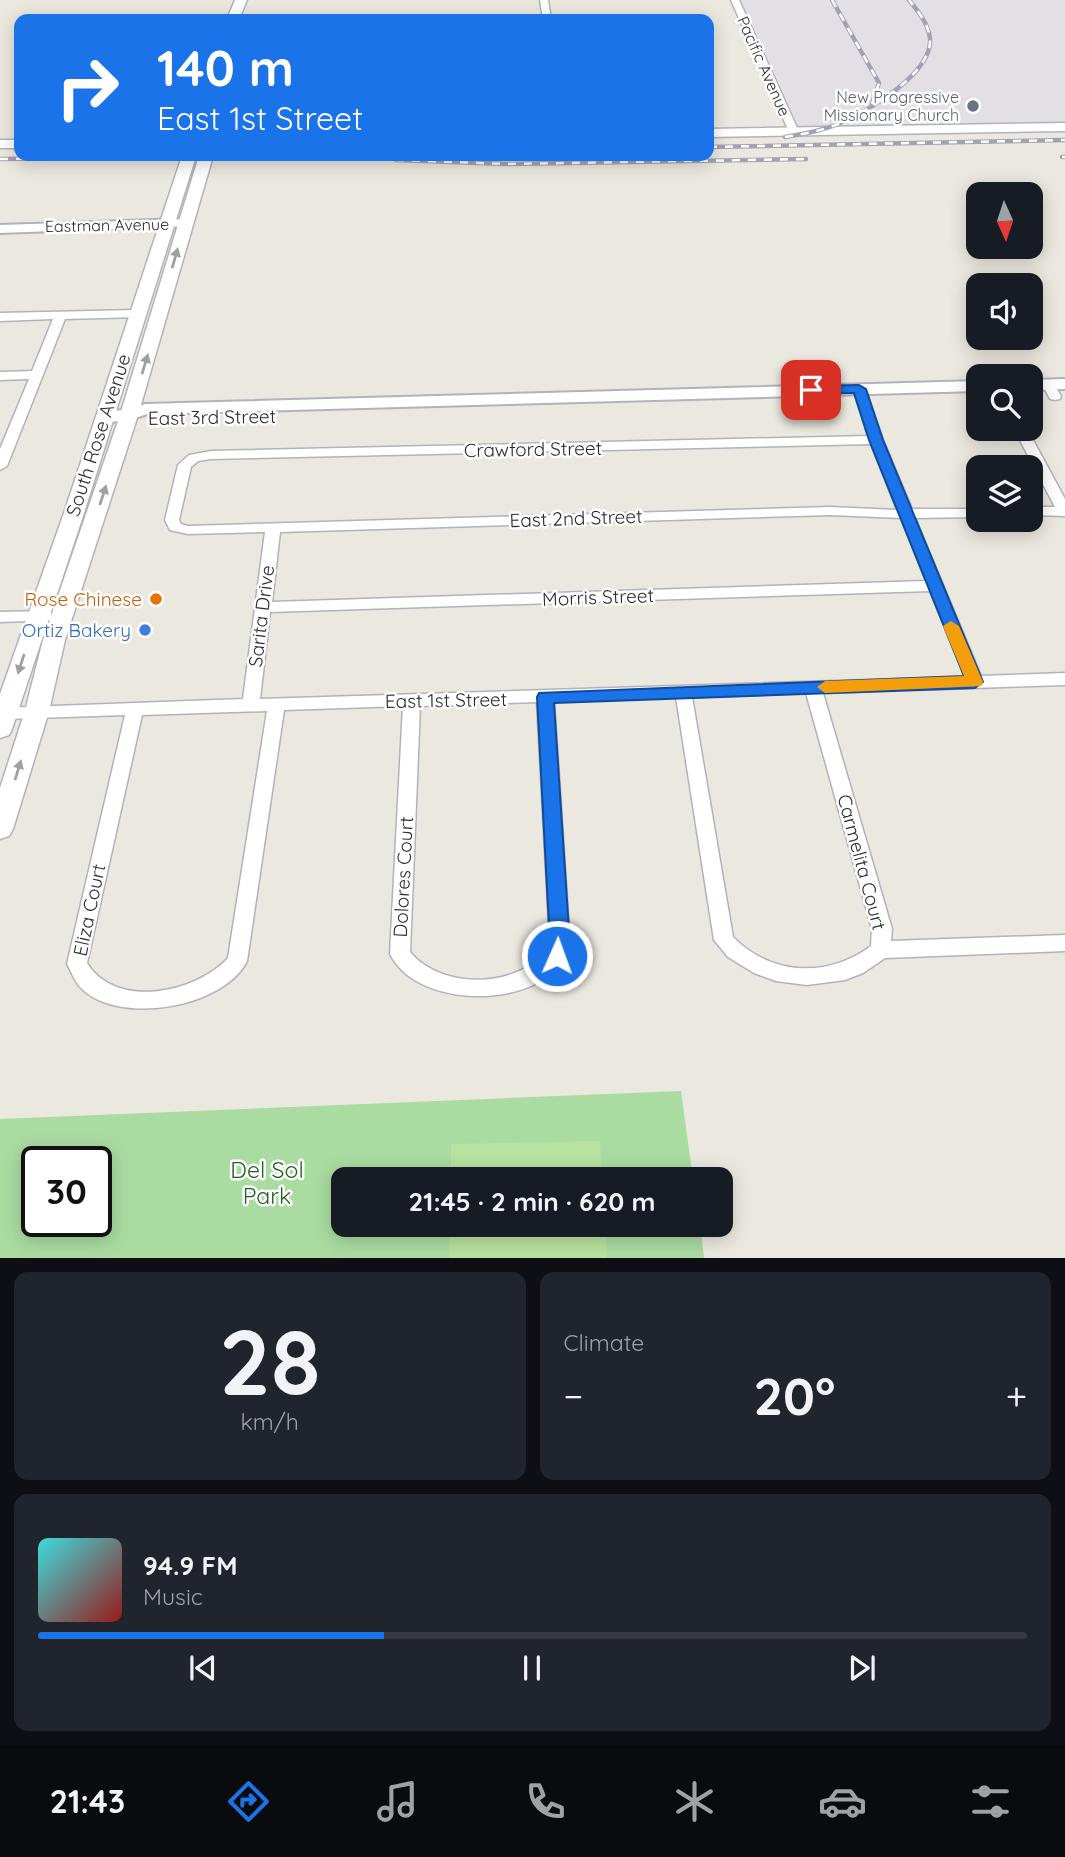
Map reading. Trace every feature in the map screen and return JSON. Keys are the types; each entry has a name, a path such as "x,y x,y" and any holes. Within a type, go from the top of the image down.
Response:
{"main road":[{"path":"714,133 1065,127"},
{"name":"South Rose Avenue","path":"3,721 75,510 187,161"},
{"name":"South Rose Avenue","path":"0,829 37,712 62,616 129,415 204,161"},
{"path":"74,583 63,576 83,517 75,510"}],"street":[{"name":"Pacific Avenue","path":"734,0 794,132"},
{"name":"Eastman Avenue","path":"0,229 185,225"},
{"path":"0,317 136,314"},
{"path":"0,466 5,443 61,315"},
{"path":"0,376 37,375"},
{"name":"East 3rd Street","path":"129,415 139,419 153,419 861,394 966,387"},
{"name":"East 3rd Street","path":"861,394 966,397"},
{"path":"861,394 876,440 975,682"},
{"path":"105,416 129,415"},
{"name":"Crawford Street","path":"175,527 172,513 182,472 190,460 211,455 876,440"},
{"path":"1027,441 1065,511 1043,511"},
{"name":"East 2nd Street","path":"175,527 188,530 830,511 966,513"},
{"name":"Sarita Drive","path":"251,706 273,527"},
{"name":"Morris Street","path":"262,607 935,586"},
{"path":"0,617 62,616"},
{"name":"East 1st Street","path":"3,721 37,712 135,708 1065,679"},
{"name":"Carmelita Court","path":"683,692 724,940 736,954 754,965 790,975 838,974 863,963 881,950 882,929 813,688"},
{"name":"Dolores Court","path":"412,700 400,954 412,971 455,986 475,988 516,981 541,971 551,964 560,946 545,697"},
{"name":"Eliza Court","path":"135,708 77,964 85,981 100,990 137,1000 182,996 223,979 237,961 276,705"},
{"path":"881,950 1065,943"}],"shaded area":[{"path":"741,0 1065,0 1065,122 799,128"}],"green space":[{"name":"Del Sol Park","path":"681,1091 691,1167 331,1167 331,1237 701,1237 704,1258 0,1258 0,1119"},
{"path":"600,1141 601,1167 451,1167 451,1144"},
{"path":"450,1237 606,1237 607,1258 449,1258"}],"railway":[{"path":"832,0 879,83 872,104"},
{"path":"785,137 838,124 880,101 910,78 928,52 930,38 925,22 909,0"},
{"path":"714,147 1065,140"},
{"path":"0,159 14,159"},
{"path":"714,161 806,159"},
{"path":"424,161 508,164 687,161"}],"slow traffic":[{"path":"825,687 975,682 951,626"}],"place":[{"name":"New Progressive Missionary Church","path":"973,106"},
{"name":"Rose Chinese","path":"156,599"},
{"name":"Ortiz Bakery","path":"145,630"}],"route":[{"path":"557,956 560,946 545,697 975,682 876,440 859,389 811,390"}]}
